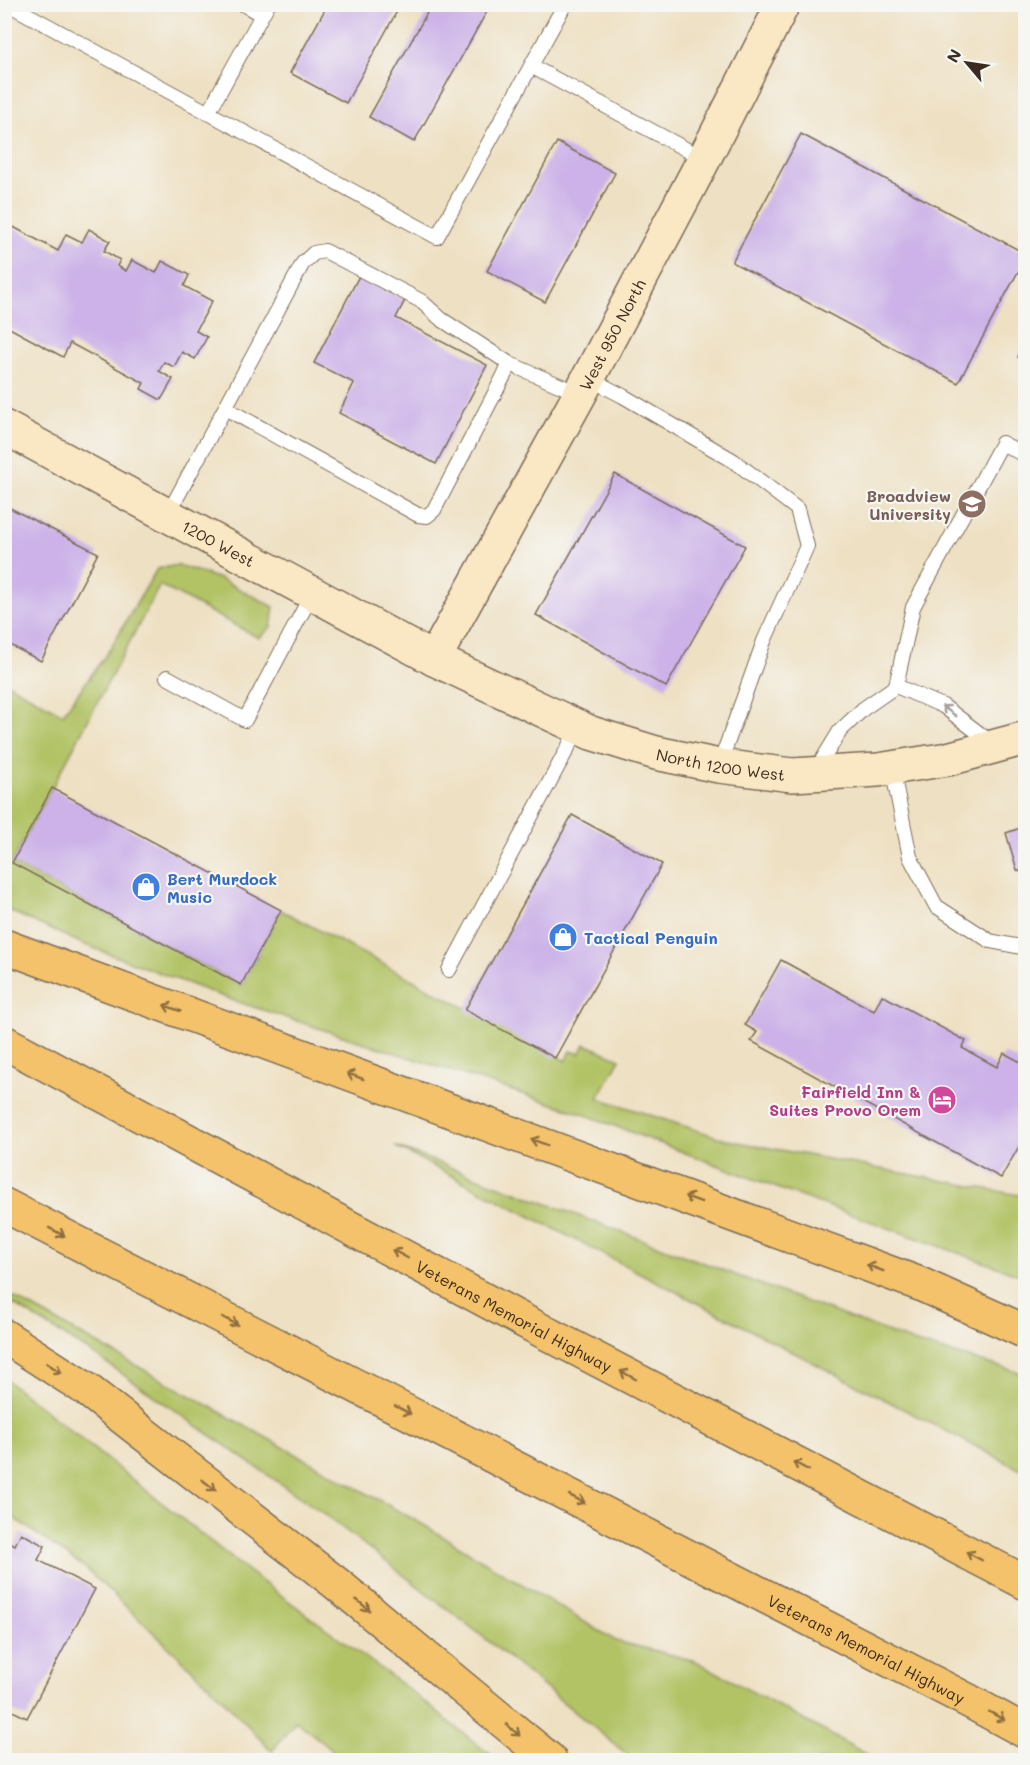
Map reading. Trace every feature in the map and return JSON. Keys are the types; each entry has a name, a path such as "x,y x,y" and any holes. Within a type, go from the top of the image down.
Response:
{"highway":[{"path":"4,946 920,1284 1026,1318"},
{"name":"Veterans Memorial Highway","path":"4,1042 548,1334 1026,1583"},
{"name":"Veterans Memorial Highway","path":"4,1205 1026,1732"},
{"path":"920,1284 1026,1332"},
{"path":"4,1336 86,1389 318,1569 550,1761"}],"street":[{"name":"West 950 North","path":"434,659 584,386 783,4"},
{"name":"1200 West","path":"4,427 434,659"},
{"name":"North 1200 West","path":"434,659 591,733 656,753 719,766 792,775 892,768 948,759 1011,742"}],"lane":[{"path":"8,4 437,237 565,4"},
{"path":"208,113 265,10 243,4"},
{"path":"531,66 704,159"},
{"path":"168,514 303,263 314,253 325,251 421,301 441,319 510,364 584,386 734,461 797,509 807,546 764,641 719,766"},
{"path":"225,408 418,515 427,516 434,510 510,364"},
{"path":"815,773 840,731 863,709 896,686 914,607 1002,443 1026,456"},
{"path":"167,677 245,720 313,592"},
{"path":"896,686 943,706 1011,742"},
{"path":"449,970 579,727"},
{"path":"892,768 910,857 936,906 990,941 1026,948"}],"green space":[{"path":"178,565 220,579 274,607 271,627 259,638 160,585 12,863 241,985 281,910 566,1061 571,1051 580,1054 585,1044 620,1059 598,1098 727,1140 1025,1196 1025,1277 788,1192 578,1112 232,1000 83,944 5,909 5,682 63,714 108,652 157,569"},
{"path":"394,1146 916,1343 1025,1374 1025,1472"},
{"path":"4,1292 422,1524 616,1641 696,1661 877,1760 634,1760 477,1632 327,1516 89,1351 5,1299"},
{"path":"4,1378 248,1571 403,1685 497,1760 345,1760 296,1721 272,1751 213,1689 84,1567 5,1512"}],"building":[{"path":"328,4 401,4 346,103 290,73"},
{"path":"432,4 491,4 414,142 369,117"},
{"path":"801,134 1026,254 958,383 732,262"},
{"path":"557,142 615,173 545,302 487,271"},
{"path":"4,222 58,251 66,234 82,242 89,229 110,241 104,251 120,260 117,266 126,271 132,260 156,273 162,261 189,275 184,286 212,301 196,331 207,337 195,359 182,352 174,367 164,362 159,371 173,379 161,400 141,389 144,383 70,343 63,357 4,325"},
{"path":"359,276 405,300 396,318 487,365 436,464 339,413 354,383 314,363"},
{"path":"1026,343 1026,361 1018,357"},
{"path":"615,474 745,546 666,687 536,615"},
{"path":"4,505 98,553 41,661 4,642"},
{"name":"Bert Murdock Music","path":"52,788 281,910 241,985 12,863"},
{"name":"Tactical Penguin","path":"572,815 662,864 555,1058 465,1010"},
{"path":"1026,826 1026,875 1017,870 1006,833"},
{"name":"Fairfield Inn & Suites Provo Orem","path":"781,960 874,1011 882,995 966,1041 962,1048 997,1067 1004,1053 1026,1065 1026,1134 1001,1178 751,1041 757,1032 745,1025"},
{"path":"21,1533 45,1546 38,1560 95,1589 27,1718 4,1707 4,1540 15,1545"}],"place":[{"name":"Broadview University","path":"972,504"},
{"name":"Bert Murdock Music","path":"146,887"},
{"name":"Tactical Penguin","path":"563,937"},
{"name":"Fairfield Inn & Suites Provo Orem","path":"942,1100"}]}
